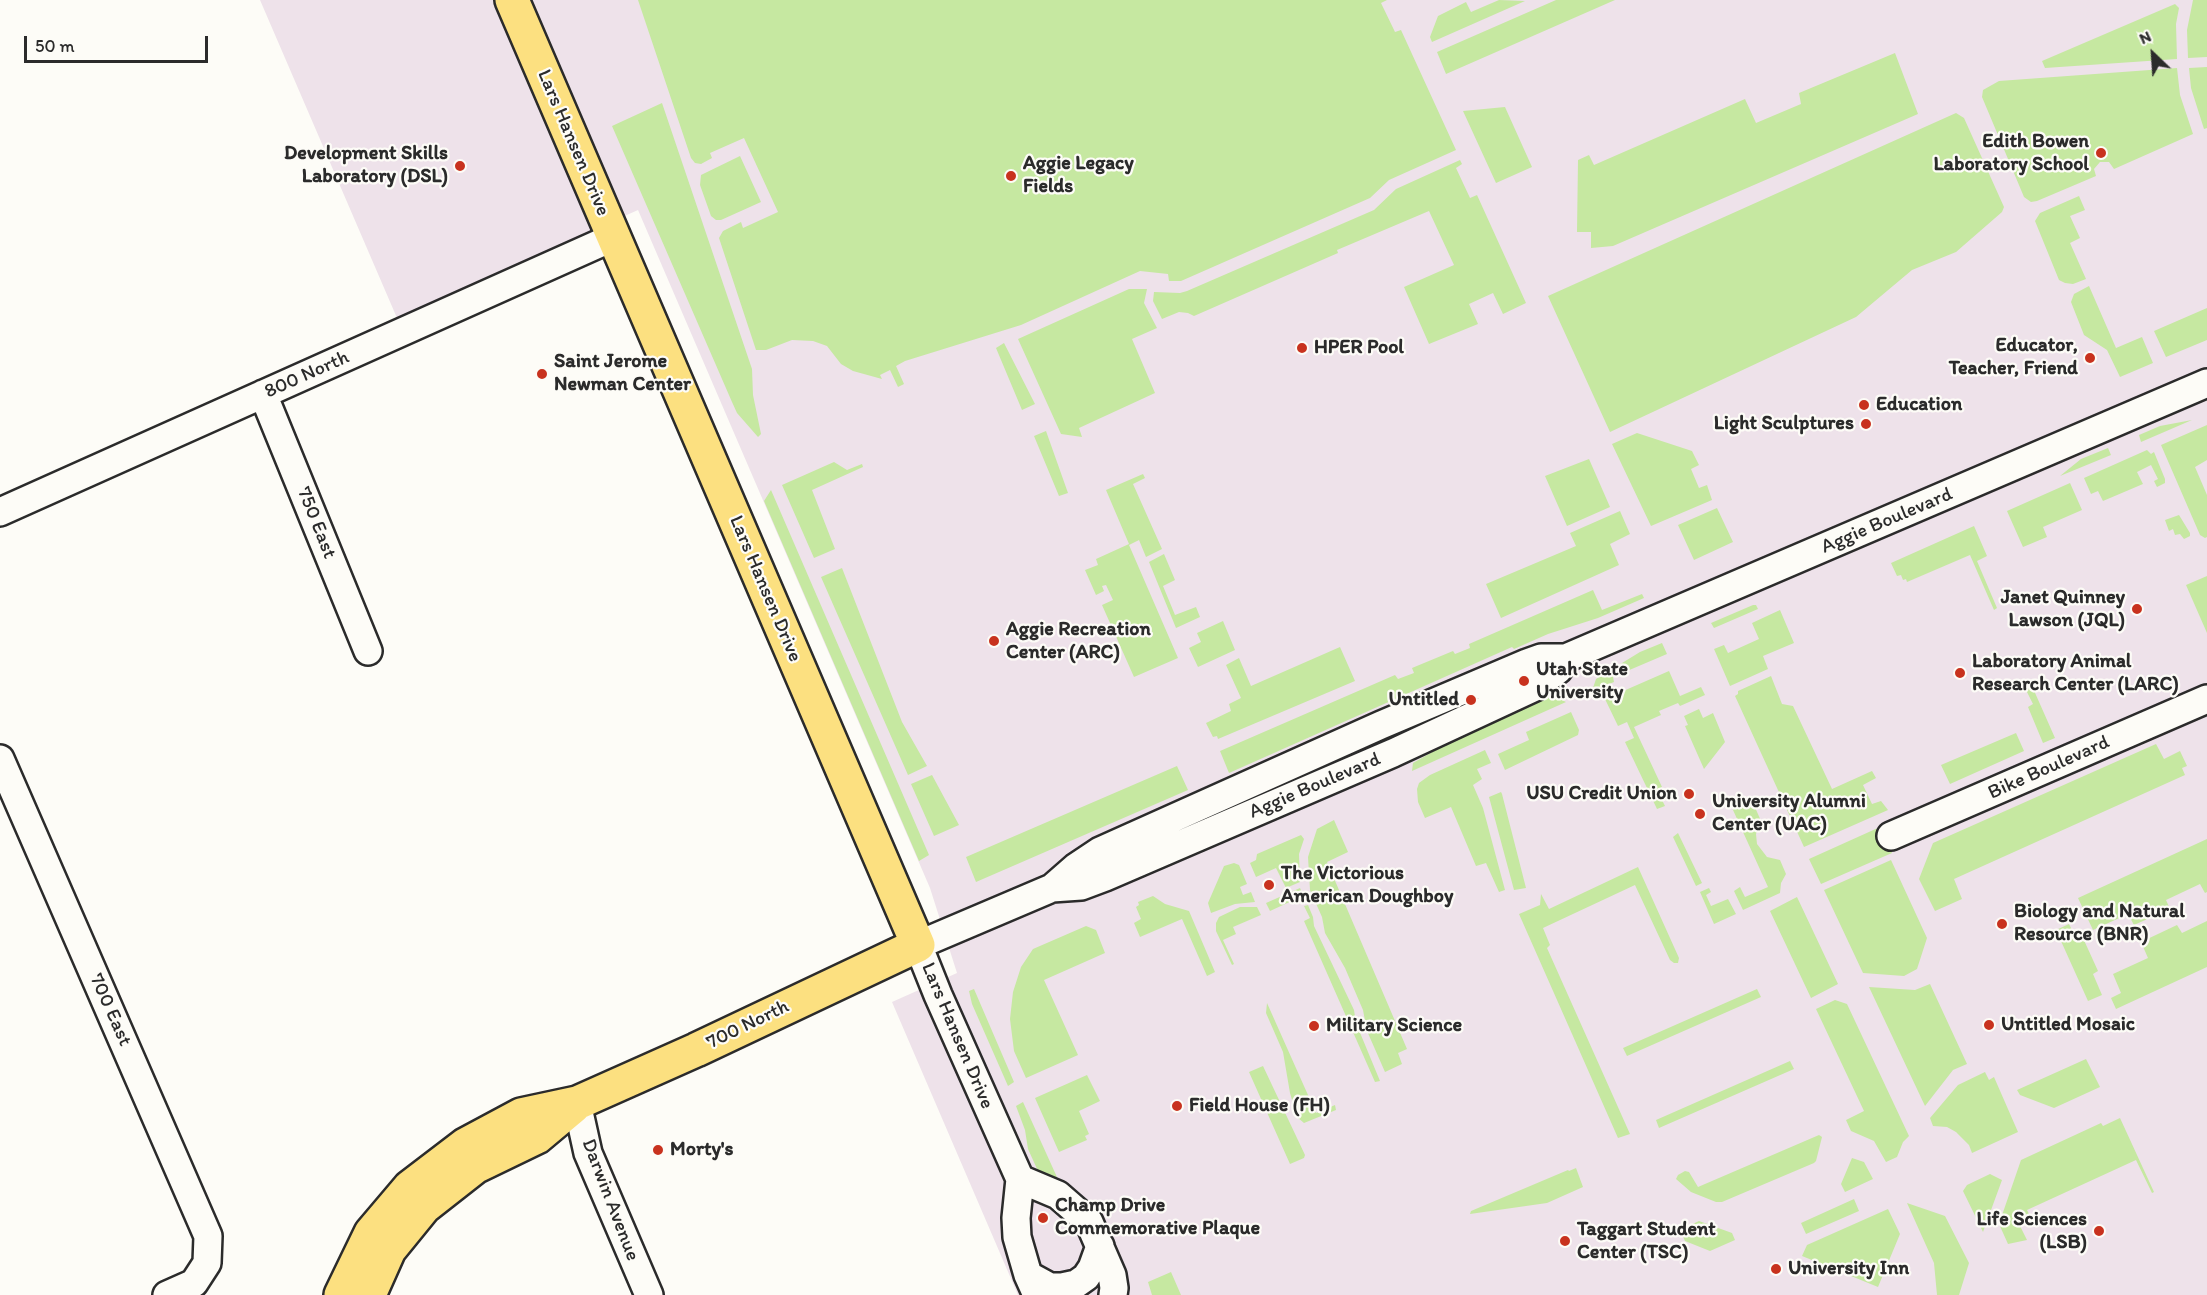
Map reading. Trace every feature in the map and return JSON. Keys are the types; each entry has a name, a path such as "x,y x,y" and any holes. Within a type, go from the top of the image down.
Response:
{"main road":[{"name":"Lars Hansen Drive","path":"512,0 918,945"},
{"name":"700 North","path":"341,1295 371,1233 410,1187 465,1145 521,1115 577,1103 696,1050 918,945"},
{"name":"700 North","path":"369,1295 389,1250 424,1207 475,1167 537,1137 577,1103"}],"street":[{"name":"800 North","path":"0,512 614,237"},
{"name":"Aggie Boulevard","path":"918,945 1052,888 1076,867 1100,851 1210,800 1527,663 1541,658 1566,658 2207,383"},
{"name":"750 East","path":"263,394 368,651"},
{"name":"Bike Boulevard","path":"1891,836 2207,699"},
{"name":"700 East","path":"0,759 208,1236 207,1263 194,1283 167,1295"},
{"name":"Lars Hansen Drive","path":"918,945 1020,1179 1016,1218 1017,1237 1032,1285 1062,1287 1076,1284 1086,1277 1092,1268 1100,1246"},
{"name":"Darwin Avenue","path":"577,1103 588,1153 649,1295"},
{"path":"1020,1179 1058,1195 1089,1222 1112,1275 1113,1295"}],"shaded area":[{"name":"Utah State University","path":"260,0 2207,0 2207,1295 1018,1295 892,1002 957,973 930,888 638,210 397,318"}],"green space":[{"name":"Aggie Legacy Fields","path":"638,0 1387,0 1381,3 1395,32 1401,30 1456,150 1389,180 1370,198 1181,281 1169,281 1168,274 1140,271 1021,325 905,361 896,366 904,384 898,387 890,370 880,375 882,379 853,371 841,364 827,346 813,341 792,340 766,350 756,350 719,238 723,231 741,222 743,228 778,212 744,138 710,153 712,158 701,164 695,163 691,158"},
{"path":"1499,0 1525,1 1432,42 1430,37 1438,16 1466,2 1471,12"},
{"path":"1556,0 1615,0 1446,74 1437,52"},
{"path":"2193,0 2207,0 2207,57 2188,58 2187,30"},
{"path":"2175,4 2179,8 2176,24 2177,59 2045,68 2042,61"},
{"path":"1895,53 1918,114 1613,246 1591,248 1591,232 1577,232 1578,160 1589,155 1594,165 1745,99 1756,123 1801,104 1799,93"},
{"path":"2207,67 2207,128 2204,129 2191,88 2189,68"},
{"path":"2177,68 2180,95 2193,134 2114,169 2109,162 2100,162 2094,169 2096,176 2037,201 2031,202 2024,197 1982,97 1983,90 1999,81"},
{"path":"662,103 752,369 753,395 761,434 758,437 737,413 612,126"},
{"path":"1505,107 1532,167 1496,183 1463,111"},
{"path":"1956,113 1964,118 2004,207 2002,212 1956,252 1912,270 1856,317 1610,432 1548,296"},
{"path":"740,156 761,202 721,220 716,220 711,216 700,185 701,175"},
{"path":"1460,160 1462,164 1456,168 1470,198 1477,195 1526,303 1503,314 1493,293 1469,304 1478,324 1429,344 1404,287 1454,265 1429,211 1337,250 1338,253 1194,316 1179,312 1162,319 1153,301 1154,292 1187,291 1374,210 1396,189"},
{"path":"2079,196 2085,210 2070,216 2080,238 2070,243 2086,279 2073,284 2059,280 2035,221 2040,213"},
{"path":"2089,286 2116,348 2142,337 2153,363 2120,377 2107,350 2084,335 2071,302 2074,294"},
{"path":"1129,289 1147,289 1144,303 1157,328 1132,339 1155,393 1079,428 1082,437 1061,434 1018,339"},
{"path":"2207,308 2207,340 2166,357 2154,331"},
{"path":"1004,343 1035,404 1022,410 996,348"},
{"path":"2192,420 2141,442 2139,435 2160,426"},
{"path":"2207,425 2207,460 2195,467 2207,495 2207,537 2205,538 2200,535 2161,445"},
{"path":"1046,431 1068,493 1059,496 1034,436"},
{"path":"1637,433 1692,451 1699,465 1691,469 1699,488 1707,485 1712,500 1651,526 1612,444"},
{"path":"2108,448 2111,455 2060,476 2081,459"},
{"path":"2147,450 2151,454 2154,452 2165,483 2157,487 2154,481 2158,479 2151,465 2137,472 2143,484 2103,501 2098,491 2091,494 2084,478"},
{"path":"1589,459 1610,507 1567,526 1545,476"},
{"path":"834,462 847,470 862,464 863,467 812,490 835,549 814,558 782,485"},
{"path":"1143,474 1145,478 1133,484 1162,549 1146,557 1139,540 1129,545 1178,658 1134,677 1102,605 1113,600 1106,585 1102,586 1104,591 1096,595 1085,570 1098,565 1096,559 1129,544 1106,490"},
{"path":"2070,483 2082,510 2043,527 2047,537 2023,547 2007,511"},
{"path":"771,490 929,855 919,861 764,501"},
{"path":"1717,508 1733,542 1694,560 1678,525"},
{"path":"1620,511 1630,534 1610,544 1619,565 1501,618 1486,584 1576,546 1570,533"},
{"path":"2179,515 2190,533 2190,536 2184,539 2180,534 2175,535 2173,529 2169,531 2165,520"},
{"path":"1974,526 1987,556 1977,561 1997,608 1994,610 1970,555 1907,582 1901,575 1897,576 1891,563"},
{"path":"1164,554 1175,580 1163,586 1175,615 1196,607 1200,617 1176,628 1149,562"},
{"path":"842,568 902,722 927,766 908,775 821,577"},
{"path":"2207,576 2207,633 2186,585"},
{"path":"1593,590 1602,610 1642,594 1644,598 1598,618 1548,634 1514,649 1512,647 1229,773 1220,751 1395,675 1398,679 1414,673 1412,668 1453,651 1455,654 1470,648 1469,644"},
{"path":"1756,605 1758,609 1714,628 1711,623"},
{"path":"1780,610 1794,643 1763,656 1768,669 1730,686 1714,649 1724,645 1728,653 1759,639 1752,623"},
{"path":"1223,621 1235,650 1198,667 1189,648 1201,642 1197,633"},
{"path":"1662,643 1667,654 1613,677 1614,682 1592,691 1596,679 1640,652"},
{"path":"1340,647 1355,681 1218,739 1217,736 1213,737 1206,723 1231,711 1229,704 1241,698 1226,665 1239,658 1251,686"},
{"path":"1669,671 1680,696 1701,687 1705,695 1680,706 1678,703 1659,711 1661,715 1634,727 1662,787 1657,790 1665,806 1657,809 1625,742 1634,738 1627,722 1618,726 1605,699"},
{"path":"1771,676 1782,704 1793,706 1832,789 1872,771 1876,778 1863,785 1872,804 1881,801 1888,810 1804,847 1735,696 1738,691"},
{"path":"2032,686 2055,738 2043,743 2028,707 2033,704 2026,690"},
{"path":"1550,696 1566,702 1412,771 1413,763 1462,735"},
{"path":"1699,709 1703,718 1713,713 1725,742 1704,769 1685,726 1688,725 1684,716"},
{"path":"1571,712 1579,730 1578,735 1505,770 1498,754 1529,740 1526,732"},
{"path":"2016,733 2024,751 1950,784 1941,765"},
{"path":"2156,744 2164,759 2180,751 2187,766 2182,768 2185,775 1954,879 1962,899 1935,911 1919,879 1933,843"},
{"path":"1485,750 1491,763 1477,769 1482,779 1473,785 1483,808 1505,890 1499,892 1486,863 1476,866 1451,807 1425,818 1418,802 1419,783 1430,775"},
{"path":"1177,766 1188,790 976,882 966,857"},
{"path":"932,775 959,825 934,836 911,784"},
{"path":"1501,792 1526,888 1514,890 1489,797"},
{"path":"1728,799 1754,805 1761,821 1756,834 1757,844 1767,857 1780,860 1786,874 1781,883 1780,893 1743,910 1734,891 1740,887 1745,897 1768,887"},
{"path":"1334,820 1348,852 1327,862 1407,1049 1398,1053 1402,1064 1385,1072 1367,1031 1363,1010 1345,968 1325,933 1322,917 1310,890 1308,857 1317,829"},
{"path":"1880,827 1892,853 1821,884 1809,859"},
{"path":"1678,833 1702,883 1696,886 1673,837"},
{"path":"1301,835 1304,839 1299,854 1300,882 1286,888 1276,868 1256,877 1250,863 1256,860 1257,854"},
{"path":"2207,839 2207,892 2205,893 2200,884 2166,900 2170,909 2134,925 2128,914 2093,930 2078,898"},
{"path":"1891,860 1927,938 1917,969 1904,976 1863,973 1824,890"},
{"path":"1234,863 1239,865 1247,884 1240,887 1243,895 1251,892 1255,902 1235,904 1211,913 1208,903 1224,866"},
{"path":"1638,867 1679,958 1678,963 1670,960 1635,885 1543,928 1550,945 1547,948 1630,1134 1618,1138 1519,914 1540,905 1541,894 1549,909"},
{"path":"1300,888 1305,900 1296,904 1294,900 1270,911 1266,903"},
{"path":"1709,888 1711,892 1706,895 1711,906 1728,899 1736,914 1714,924 1700,892"},
{"path":"1153,896 1165,904 1189,911 1215,972 1207,976 1182,919 1140,937 1134,923 1141,919 1136,907 1139,905 1138,902"},
{"path":"1797,897 1838,984 1811,998 1770,911"},
{"path":"1308,905 1314,926 1354,1010 1356,1023 1380,1081 1375,1082 1304,921 1310,918 1304,906"},
{"path":"1240,907 1257,907 1261,915 1233,927 1236,934 1223,940 1234,964 1232,965 1216,931 1216,923 1219,917"},
{"path":"2207,921 2207,967 2116,1009 2111,998 2121,993 2113,974 2148,958 2141,942 2177,925 2182,933"},
{"path":"2069,924 2077,940 2083,938 2098,971 2093,974 2102,995 2088,1001 2056,930"},
{"path":"1086,926 1096,930 1105,953 1044,980 1078,1055 1026,1078 1014,1051 1010,1019 1013,992 1021,967 1033,949"},
{"path":"1930,984 1967,1064 1953,1070 1925,1106 1869,987 1915,990"},
{"path":"974,989 1014,1082 1008,1086 972,1004 969,991"},
{"path":"1757,989 1761,997 1627,1056 1623,1048"},
{"path":"1835,1000 1847,1004 1909,1136 1903,1142 1897,1157 1886,1162 1874,1141 1851,1131 1846,1120 1864,1111 1816,1009"},
{"path":"1267,1003 1316,1113 1335,1105 1336,1110 1304,1123 1297,1117 1283,1052 1266,1013"},
{"path":"2086,1059 2100,1087 2054,1108 2020,1095 2017,1090"},
{"path":"1790,1061 1794,1069 1659,1128 1656,1120"},
{"path":"1263,1066 1305,1155 1304,1158 1290,1164 1249,1072"},
{"path":"1985,1072 1989,1080 1994,1077 2018,1132 1972,1153 1969,1145 1956,1132 1947,1127 1933,1126 1930,1118 1958,1085"},
{"path":"1087,1075 1100,1101 1079,1111 1089,1134 1085,1136 1087,1140 1059,1152 1035,1098"},
{"path":"1023,1102 1061,1186 1047,1180 1038,1171 1028,1149 1025,1130 1016,1106"},
{"path":"2120,1118 2154,1192 2152,1193 2136,1160 2027,1210 2032,1220 2018,1222 2027,1240 2008,1244 1999,1224 2021,1160 2101,1123 2103,1126"},
{"path":"1819,1135 1822,1137 1814,1163 1722,1202 1716,1202 1691,1192 1676,1179 1685,1171 1689,1172 1698,1187"},
{"path":"1852,1158 1864,1162 1873,1179 1845,1192 1841,1184"},
{"path":"1576,1168 1583,1187 1547,1203 1470,1214 1471,1211"},
{"path":"1990,1174 2002,1180 1983,1232 1963,1191 1967,1185"},
{"path":"1854,1199 1859,1211 1806,1234 1801,1223"},
{"path":"1907,1203 1945,1216 1969,1263 1959,1295 1937,1295 1934,1263"},
{"path":"1888,1209 1900,1234 1878,1287 1802,1256 1807,1245"},
{"path":"1699,1221 1732,1233 1735,1240 1710,1251 1685,1241 1680,1230"},
{"path":"1171,1272 1181,1295 1152,1295 1148,1282"}],"place":[{"name":"Edith Bowen Laboratory School","path":"2101,153"},
{"name":"Development Skills Laboratory (DSL)","path":"460,166"},
{"name":"Aggie Legacy Fields","path":"1011,176"},
{"name":"HPER Pool","path":"1302,348"},
{"name":"Educator, Teacher, Friend","path":"2090,358"},
{"name":"Saint Jerome Newman Center","path":"542,374"},
{"name":"Education","path":"1864,405"},
{"name":"Light Sculptures","path":"1866,424"},
{"name":"Janet Quinney Lawson (JQL)","path":"2137,609"},
{"name":"Aggie Recreation Center (ARC)","path":"994,641"},
{"name":"Laboratory Animal Research Center (LARC)","path":"1960,673"},
{"name":"Utah State University","path":"1524,681"},
{"name":"Untitled","path":"1471,700"},
{"name":"USU Credit Union","path":"1689,794"},
{"name":"University Alumni Center (UAC)","path":"1700,814"},
{"name":"The Victorious American Doughboy","path":"1269,885"},
{"name":"Biology and Natural Resource (BNR)","path":"2002,924"},
{"name":"Untitled Mosaic","path":"1989,1025"},
{"name":"Military Science","path":"1314,1026"},
{"name":"Field House (FH)","path":"1177,1106"},
{"name":"Morty's","path":"658,1150"},
{"name":"Champ Drive Commemorative Plaque","path":"1043,1218"},
{"name":"Life Sciences (LSB)","path":"2099,1231"},
{"name":"Taggart Student Center (TSC)","path":"1565,1241"},
{"name":"University Inn","path":"1776,1269"}]}
